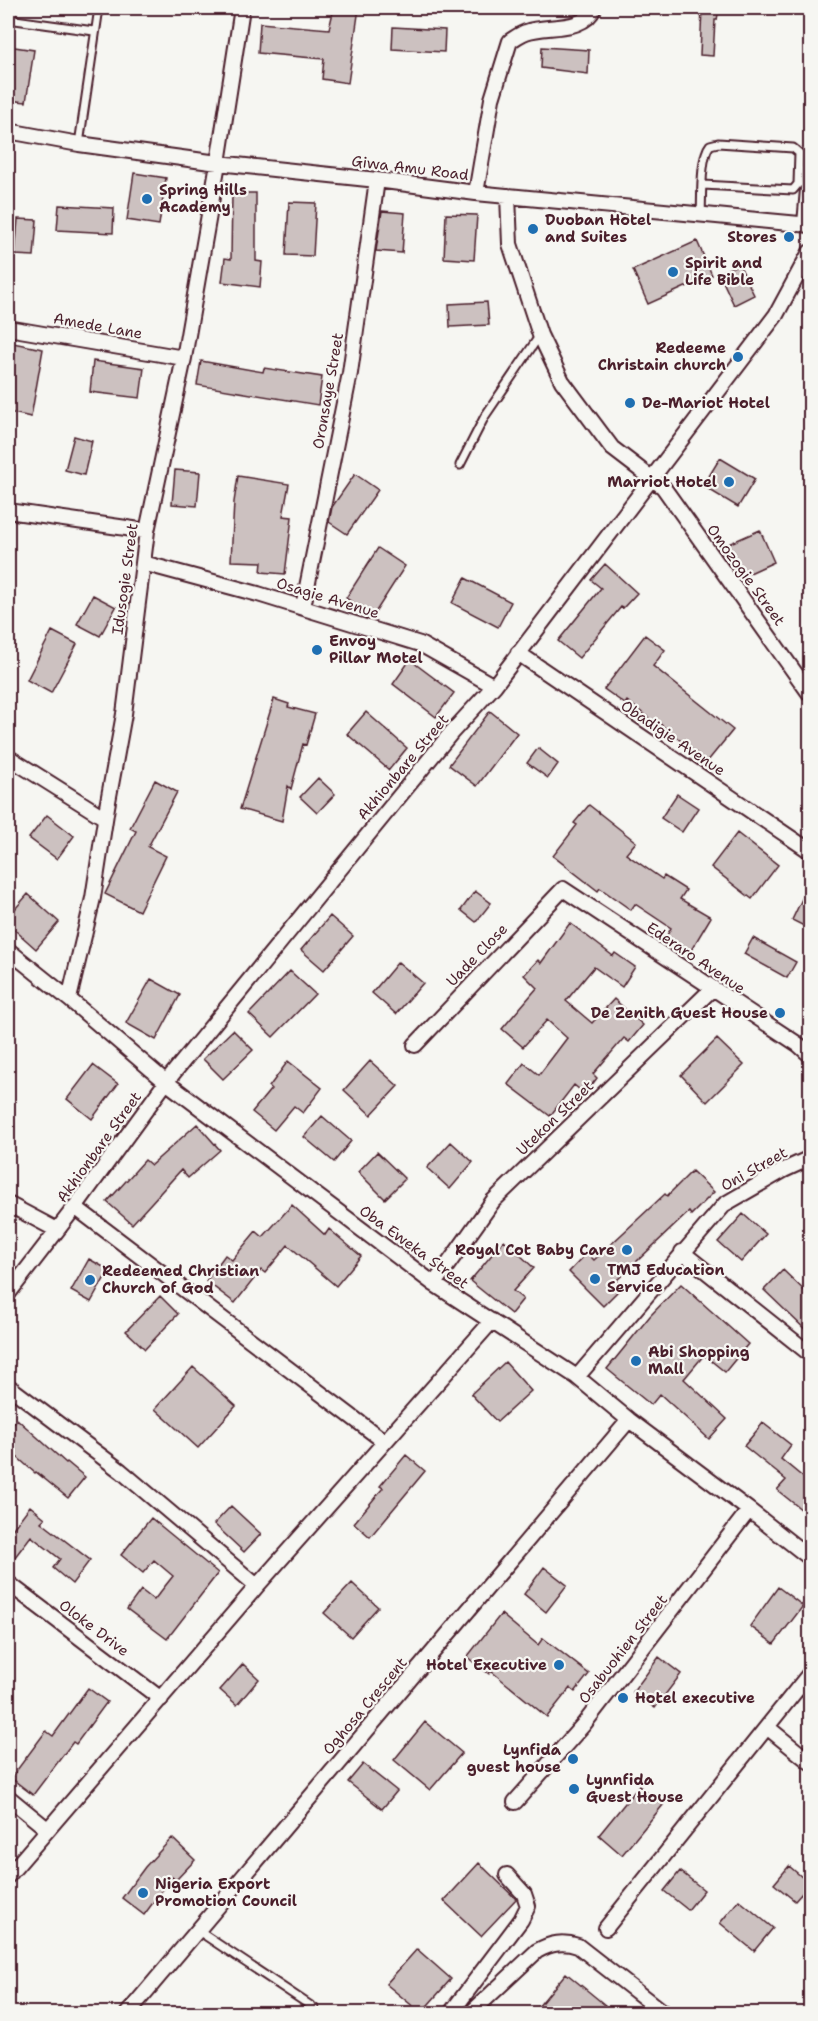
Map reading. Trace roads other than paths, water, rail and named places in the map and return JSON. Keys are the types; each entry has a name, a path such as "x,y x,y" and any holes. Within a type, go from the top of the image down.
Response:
{"street":[{"name":"Idusogie Street","path":"69,999 93,898 124,714 147,531 184,358 218,164 242,8"},
{"path":"476,193 492,99 510,41 527,31 554,29 582,21 594,8"},
{"name":"Giwa Amu Road","path":"8,131 79,144 218,164 377,180 476,193 808,225"},
{"path":"808,225 810,166"},
{"name":"Oronsaye Street","path":"303,607 350,373 377,180"},
{"name":"Omozogie Street","path":"508,196 510,244 540,335 562,381 612,448 663,487 810,694"},
{"name":"Akhionbare Street","path":"8,1294 166,1082 451,733 495,686 776,315 810,252"},
{"name":"Amede Lane","path":"8,328 184,358"},
{"path":"8,511 147,531"},
{"name":"Osagie Avenue","path":"143,563 303,607 420,644 495,686"},
{"name":"Obadigie Avenue","path":"518,653 810,851"},
{"path":"8,757 105,818 107,807"},
{"name":"Ederaro Avenue","path":"563,889 799,1045 810,1055"},
{"name":"Uade Close","path":"415,1045 563,889"},
{"name":"Oba Eweka Street","path":"8,950 166,1082 434,1284 577,1377 629,1420 810,1558"},
{"name":"Utekon Street","path":"434,1284 493,1201 712,988"},
{"name":"Oni Street","path":"577,1377 725,1204 784,1170 810,1158"},
{"path":"8,1204 57,1230"},
{"path":"75,1207 385,1442"},
{"path":"682,1252 810,1354"},
{"path":"8,1876 257,1586 492,1321"},
{"path":"8,1386 121,1470 257,1586"},
{"name":"Oghosa Crescent","path":"127,2013 629,1420"},
{"name":"Osabuohien Street","path":"515,1802 584,1724 642,1652 749,1510"},
{"name":"Oloke Drive","path":"8,1583 160,1699"},
{"path":"606,1928 810,1673"},
{"path":"767,1727 810,1762"},
{"path":"8,1797 47,1828"},
{"path":"450,2013 521,1920 528,1906 524,1894 507,1875"},
{"path":"475,2012 537,1951 549,1945 566,1942 578,1946 658,2011"}],"lane":[{"path":"79,144 99,8"},
{"path":"8,19 94,31"},
{"path":"701,216 705,152 707,147 713,143 794,148 799,153 798,183 793,190 703,185"},
{"path":"460,465 486,416 540,335"},
{"path":"197,1930 314,2008"}],"place":[{"name":"Spring Hills Academy","path":"147,199"},
{"name":"Duoban Hotel and Suites","path":"533,229"},
{"name":"Stores","path":"789,237"},
{"name":"Spirit and Life Bible","path":"673,272"},
{"name":"Redeeme Christain church","path":"738,357"},
{"name":"De-Mariot Hotel","path":"630,403"},
{"name":"Marriot Hotel","path":"729,482"},
{"name":"Envoy Pillar Motel","path":"317,650"},
{"name":"De Zenith Guest House","path":"780,1013"},
{"name":"Royal Cot Baby Care","path":"627,1250"},
{"name":"TMJ Education Service","path":"595,1279"},
{"name":"Redeemed Christian Church of God","path":"90,1280"},
{"name":"Abi Shopping Mall","path":"636,1361"},
{"name":"Hotel Executive","path":"559,1665"},
{"name":"Hotel executive","path":"623,1698"},
{"name":"Lynfida guest house","path":"573,1759"},
{"name":"Lynnfida Guest House","path":"574,1789"},
{"name":"Nigeria Export Promotion Council","path":"143,1893"}]}
